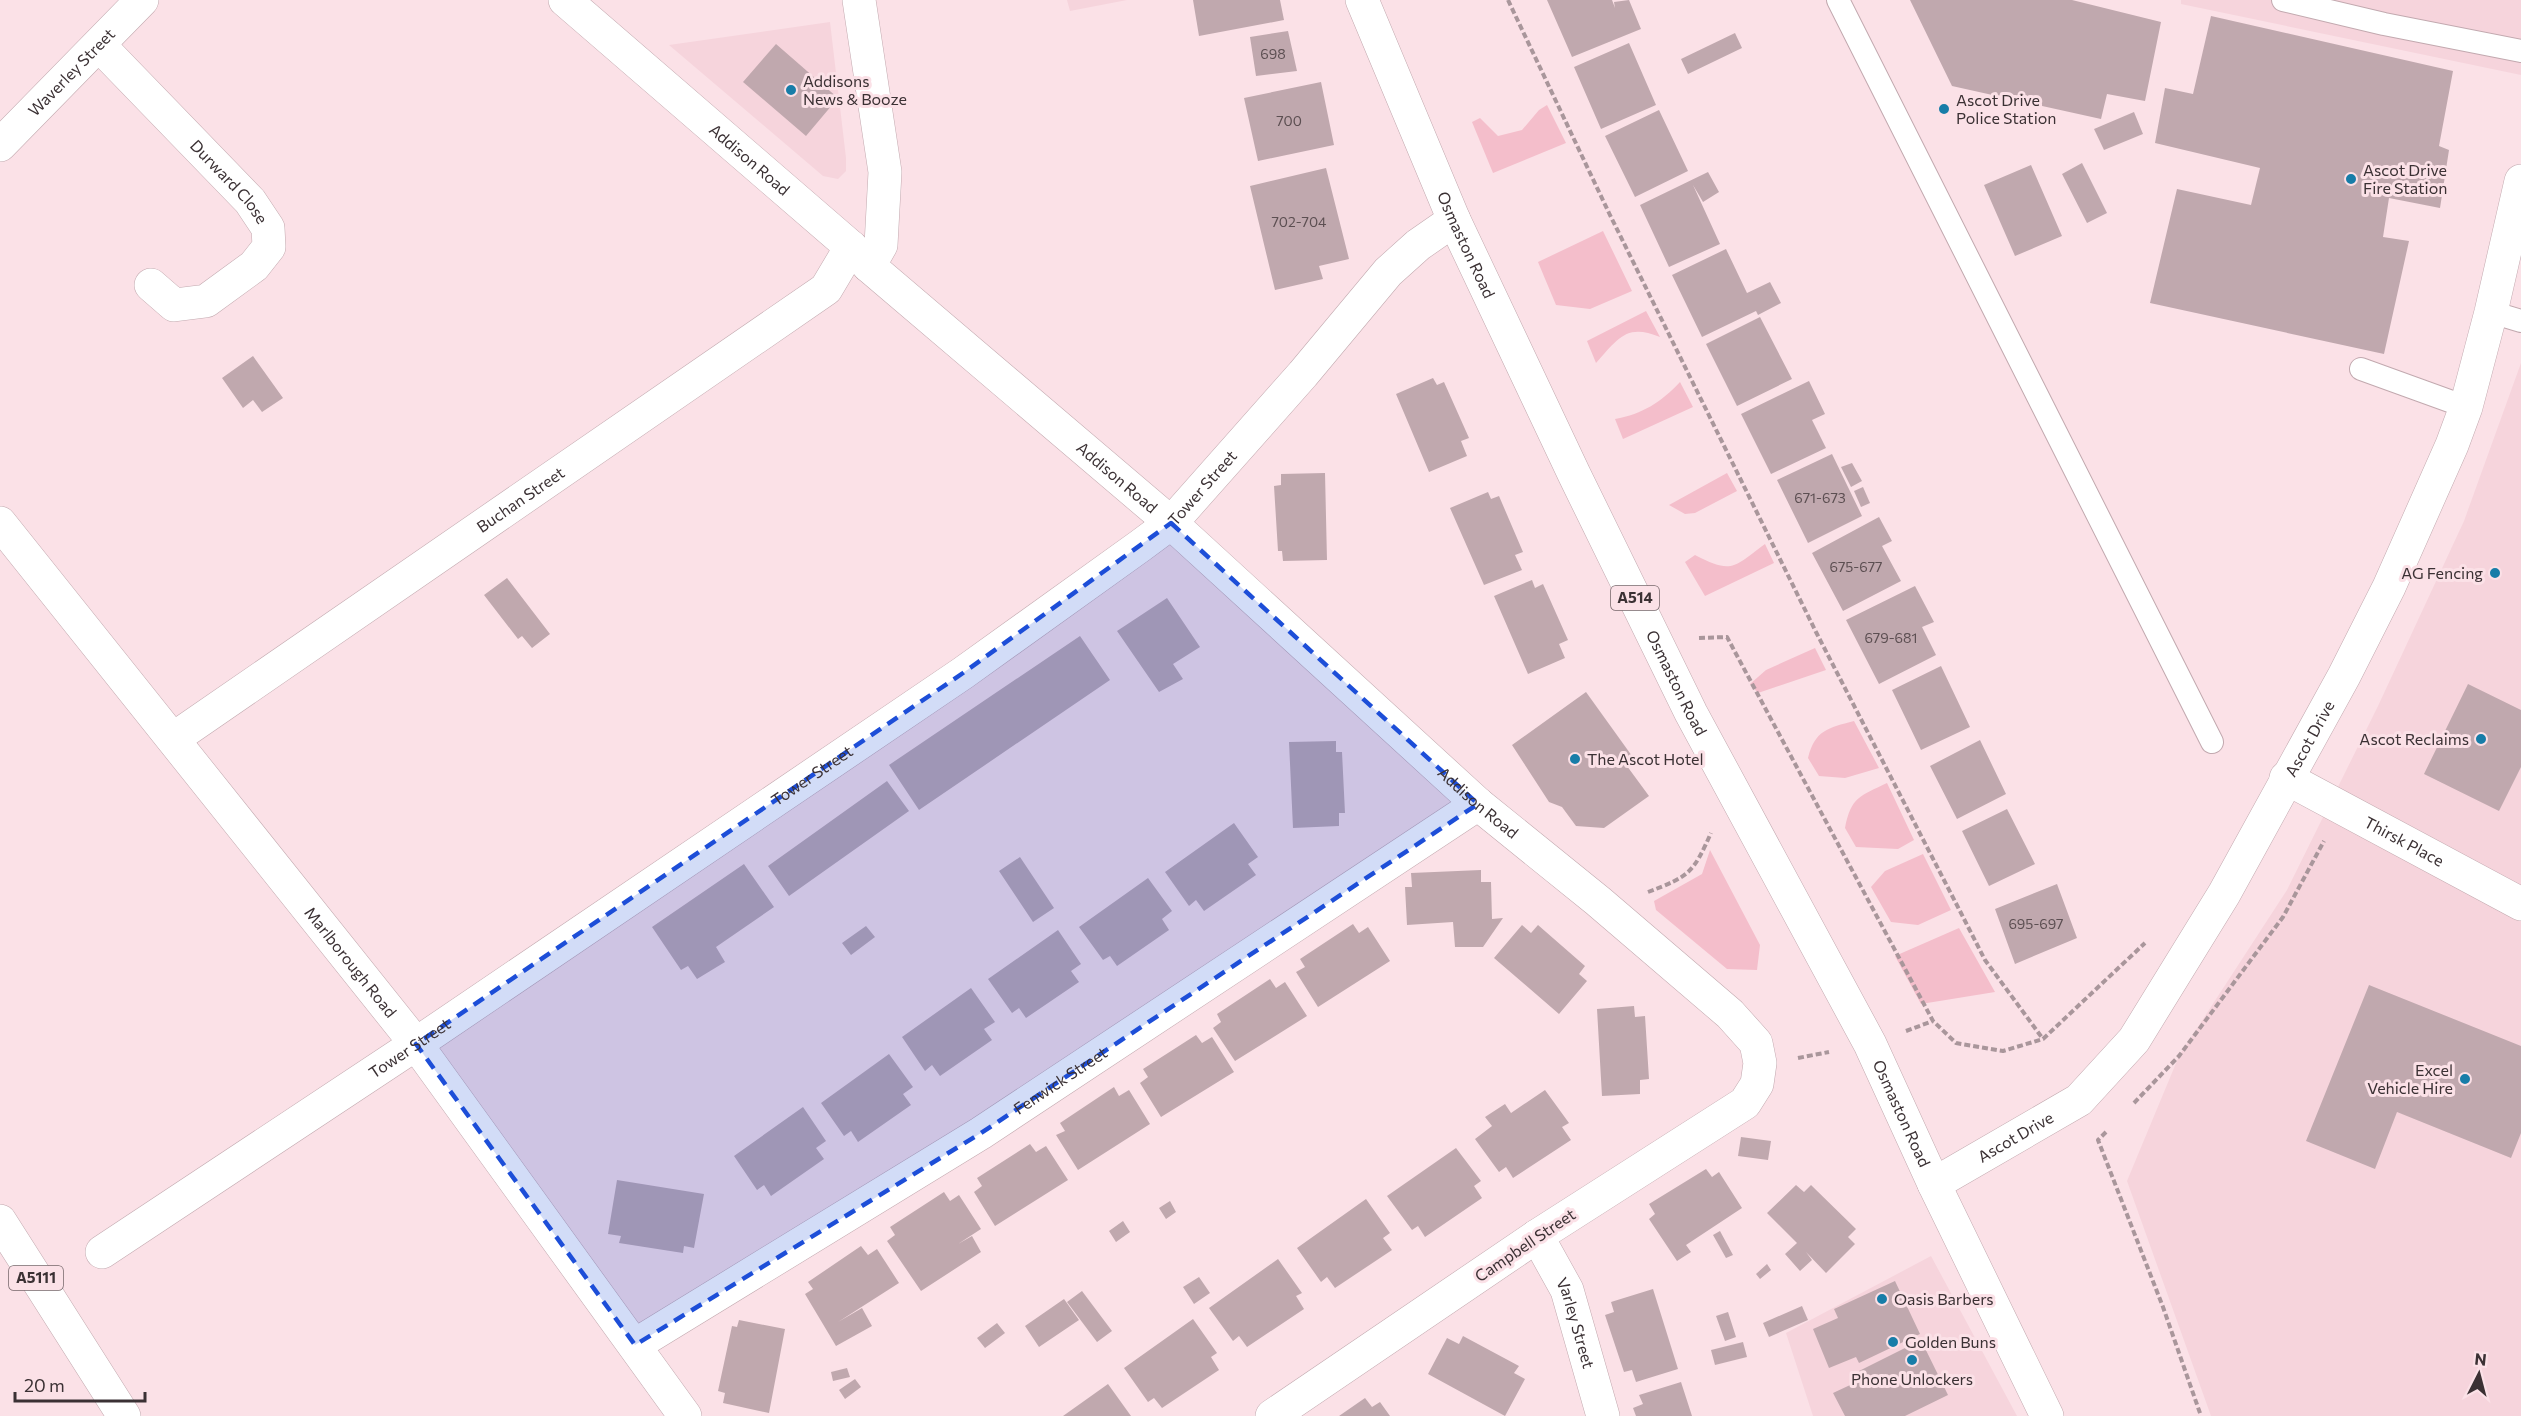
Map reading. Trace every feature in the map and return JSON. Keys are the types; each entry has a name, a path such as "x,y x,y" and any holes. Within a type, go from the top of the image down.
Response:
{"main road":[{"name":"Waverley Street","path":"0,145 142,0"},
{"name":"Addison Road","path":"565,0 860,257 1171,523 1478,804 1598,901 1730,1014 1756,1043 1760,1063"},
{"name":"Buchan Street","path":"173,739 826,289 860,257 881,244 885,172 859,0"},
{"name":"Osmaston Road","path":"1362,0 1454,220 1531,386 1654,638 1870,1044 1934,1184 2047,1416"},
{"name":"Durward Close","path":"99,45 250,201 268,228 269,247 254,266 206,301 174,305 151,285"},
{"name":"Ascot Drive","path":"1934,1184 2079,1100 2134,1040 2224,894 2389,587 2506,317 2521,181"},
{"name":"Tower Street","path":"102,1252 416,1044 963,673 1097,579 1171,523 1303,374 1388,272 1418,245 1454,220"},
{"name":"Marlborough Road","path":"0,523 416,1044 685,1416"},
{"name":"Thirsk Place","path":"2286,778 2521,904"},
{"name":"Fenwick Street","path":"635,1345 981,1133 1478,804"},
{"name":"Campbell Street","path":"1272,1416 1537,1236 1745,1103 1757,1084 1760,1063"},
{"name":"A5111","path":"0,1221 124,1416"},
{"name":"Varley Street","path":"1537,1236 1567,1290 1603,1416"}],"lane":[{"path":"1838,0 2212,742"},
{"path":"2283,0 2384,24 2521,51"},
{"path":"2361,369 2466,407"}],"path":[{"path":"1508,0 1608,213 1816,632 1955,903 1985,960 2043,1039"},
{"path":"1654,638 1727,637 1933,1021 1956,1043 2003,1051 2043,1039 2150,939"},
{"path":"1598,901 1637,896 1677,881 1694,867 1732,788"},
{"path":"2131,1106 2179,1056 2283,917 2341,807"},
{"path":"2106,1131 2098,1140 2163,1306 2201,1416"}],"highlighted area":[{"path":"1171,523 1478,804 981,1133 635,1345 416,1044 963,673"}],"shaded area":[{"path":"1067,0 1127,0 1070,11"},
{"path":"2181,0 2521,0 2521,75 2181,4"},
{"path":"830,22 846,158 846,171 838,179 823,176 669,45"},
{"path":"1547,105 1566,143 1493,173 1472,122 1480,118 1498,136 1522,130 1539,110"},
{"path":"1603,231 1632,291 1590,309 1556,305 1538,262"},
{"path":"1646,311 1660,337 1648,333 1631,333 1617,341 1596,363 1587,341"},
{"path":"2521,363 2521,1416 2211,1416 2127,1181 2179,1056 2287,890 2378,706 2464,521"},
{"path":"1680,382 1693,407 1623,439 1615,419 1651,406 1666,396"},
{"path":"1727,473 1737,491 1695,513 1685,514 1669,505"},
{"path":"1765,544 1774,563 1705,596 1685,562 1695,555 1717,565 1732,566 1746,559"},
{"path":"1815,648 1826,670 1758,693 1750,684 1766,670"},
{"path":"1854,721 1879,768 1845,778 1819,776 1808,758 1814,741 1830,728"},
{"path":"1887,783 1914,840 1898,849 1856,847 1845,828 1850,810 1863,795"},
{"path":"1710,850 1760,945 1757,970 1727,969 1656,910 1654,901 1702,874"},
{"path":"1923,854 1951,910 1918,925 1891,922 1871,887 1885,871"},
{"path":"1959,928 1995,992 1921,1004 1895,956"},
{"path":"1931,1256 2017,1416 1813,1416 1786,1333"}],"building":[{"path":"1193,0 1280,0 1284,20 1199,36"},
{"path":"1547,0 1612,0 1615,8 1614,2 1629,0 1641,29 1572,57"},
{"path":"1910,0 2072,0 2161,22 2145,101 2107,94 2101,119 1952,86"},
{"name":"Ascot Drive Fire Station","path":"2211,16 2453,71 2439,146 2449,150 2440,208 2389,198 2383,237 2409,241 2384,354 2150,303 2177,189 2251,205 2260,168 2155,143 2165,88 2193,94"},
{"path":"1288,31 1297,71 1256,76 1250,37"},
{"path":"1735,33 1742,48 1688,74 1681,59"},
{"path":"1629,43 1656,105 1601,129 1574,67"},
{"name":"Addisons News & Booze","path":"776,44 838,98 806,136 743,82"},
{"path":"1321,82 1334,145 1258,161 1244,98"},
{"path":"1659,110 1688,171 1635,197 1605,136"},
{"path":"2134,112 2143,134 2104,150 2094,129"},
{"path":"2082,163 2107,213 2087,223 2062,174"},
{"path":"2031,165 2062,236 2015,256 1984,185"},
{"path":"1326,168 1349,259 1319,266 1323,279 1275,290 1250,186"},
{"path":"1708,172 1719,192 1703,202 1693,185 1720,244 1669,267 1640,205"},
{"path":"1726,249 1747,293 1770,282 1781,303 1758,315 1756,311 1702,337 1672,275"},
{"path":"1760,317 1792,379 1737,406 1706,344"},
{"path":"253,356 283,398 262,412 253,400 243,408 222,378"},
{"path":"1433,378 1437,385 1444,382 1469,438 1461,441 1467,456 1429,472 1396,394"},
{"path":"1809,381 1825,414 1812,420 1826,448 1771,474 1741,414"},
{"path":"1832,454 1862,516 1808,543 1777,480"},
{"path":"1852,463 1862,481 1851,487 1841,467"},
{"path":"1325,473 1327,560 1283,561 1282,551 1278,551 1274,486 1281,485 1281,474"},
{"path":"1863,487 1870,503 1861,507 1854,491"},
{"path":"1488,492 1491,499 1499,496 1523,552 1515,555 1522,570 1484,585 1450,508"},
{"path":"1879,517 1892,541 1882,546 1901,581 1843,611 1812,553"},
{"path":"507,578 550,634 532,648 522,636 518,639 484,595"},
{"path":"1532,580 1535,588 1543,584 1568,640 1559,644 1565,658 1528,674 1494,596"},
{"path":"1915,586 1934,622 1922,627 1936,655 1879,684 1846,620"},
{"path":"1167,598 1200,647 1173,664 1183,679 1159,692 1117,631"},
{"path":"1080,636 1110,680 919,810 889,765"},
{"path":"1941,666 1970,727 1921,750 1892,690"},
{"name":"Ascot Reclaims","path":"2468,684 2521,710 2521,767 2499,811 2424,774"},
{"name":"The Ascot Hotel","path":"1586,692 1632,756 1624,762 1649,796 1604,828 1576,826 1562,807 1549,802 1512,745"},
{"path":"1980,740 2006,794 1957,819 1930,766"},
{"path":"1336,741 1336,752 1342,752 1345,813 1339,813 1339,826 1293,828 1289,742"},
{"path":"887,781 909,811 789,896 768,866"},
{"path":"2007,809 2035,864 1989,886 1962,831"},
{"path":"1234,823 1258,857 1248,864 1256,875 1204,911 1196,900 1189,906 1165,872"},
{"path":"1020,857 1054,908 1033,922 999,871"},
{"path":"744,864 774,907 716,947 725,962 697,979 688,966 681,970 652,927"},
{"path":"1481,870 1481,882 1491,882 1492,919 1503,918 1483,947 1455,947 1453,922 1407,925 1405,887 1412,887 1411,873"},
{"path":"1148,878 1172,911 1162,919 1169,930 1117,966 1110,956 1103,960 1079,927"},
{"path":"2057,884 2077,938 2015,964 1995,909"},
{"path":"1353,924 1359,933 1368,927 1390,961 1318,1007 1296,972 1305,967 1300,959"},
{"path":"1522,925 1531,933 1538,925 1585,966 1579,974 1587,981 1559,1014 1494,958"},
{"path":"866,926 875,937 851,955 842,943"},
{"path":"1058,930 1081,964 1071,971 1079,982 1026,1018 1019,1008 1012,1013 988,979"},
{"path":"1270,979 1276,988 1285,982 1307,1016 1235,1061 1213,1028 1221,1022 1217,1014"},
{"path":"2369,985 2521,1046 2521,1133 2511,1158 2397,1112 2375,1169 2306,1141"},
{"path":"971,988 995,1022 984,1029 992,1040 940,1076 932,1065 925,1071 902,1037"},
{"path":"1634,1006 1635,1017 1645,1016 1649,1079 1640,1080 1640,1094 1602,1096 1597,1009"},
{"path":"1196,1035 1202,1043 1212,1037 1234,1072 1161,1117 1140,1083 1148,1077 1143,1069"},
{"path":"889,1054 913,1087 903,1094 911,1105 858,1142 851,1131 844,1136 821,1103"},
{"path":"1114,1087 1119,1096 1129,1090 1150,1124 1078,1170 1056,1135 1065,1131 1060,1123"},
{"path":"1545,1090 1569,1123 1562,1127 1571,1140 1513,1178 1506,1167 1499,1172 1475,1139 1492,1126 1485,1117 1505,1104 1511,1113"},
{"path":"803,1107 826,1141 816,1148 824,1159 771,1196 764,1185 757,1190 734,1156"},
{"path":"1741,1137 1771,1141 1768,1160 1738,1156"},
{"path":"1030,1144 1036,1152 1046,1146 1068,1180 995,1226 974,1192 982,1186 977,1178"},
{"path":"1456,1148 1481,1181 1474,1186 1482,1198 1425,1237 1418,1226 1412,1230 1387,1196"},
{"path":"1706,1169 1712,1177 1719,1172 1742,1208 1686,1245 1691,1252 1677,1261 1649,1219 1655,1214 1649,1204"},
{"path":"617,1180 704,1194 694,1248 684,1246 683,1253 619,1243 621,1236 608,1234"},
{"path":"1796,1185 1804,1192 1811,1185 1856,1229 1848,1237 1855,1244 1826,1273 1806,1252 1812,1260 1800,1271 1785,1254 1797,1243 1767,1213"},
{"path":"944,1192 950,1201 959,1195 981,1229 958,1244 972,1236 981,1252 921,1291 887,1241 895,1235 890,1227"},
{"path":"1366,1199 1390,1233 1383,1238 1392,1250 1335,1288 1327,1277 1321,1282 1297,1248"},
{"path":"1170,1201 1176,1212 1166,1219 1159,1208"},
{"path":"1123,1221 1130,1232 1116,1242 1109,1231"},
{"path":"1720,1231 1733,1255 1726,1258 1713,1235"},
{"path":"861,1246 868,1255 877,1249 899,1283 838,1322 862,1308 872,1326 836,1346 805,1294 813,1289 808,1282"},
{"path":"1278,1259 1302,1293 1296,1296 1304,1309 1247,1347 1239,1336 1233,1341 1209,1308"},
{"path":"1767,1264 1771,1270 1760,1279 1756,1274"},
{"path":"1199,1277 1210,1293 1194,1304 1183,1287"},
{"path":"1895,1281 1920,1334 1859,1363 1856,1357 1829,1368 1813,1329 1838,1318 1834,1309"},
{"path":"1653,1289 1678,1369 1636,1382 1632,1370 1624,1372 1605,1315 1614,1312 1611,1302"},
{"path":"1082,1291 1112,1331 1097,1342 1067,1302"},
{"path":"1064,1299 1079,1320 1039,1347 1025,1326"},
{"path":"1802,1306 1808,1320 1769,1337 1763,1323"},
{"path":"1728,1312 1736,1337 1725,1341 1716,1316"},
{"path":"1193,1319 1217,1353 1211,1357 1219,1370 1162,1408 1154,1398 1148,1402 1124,1368"},
{"path":"739,1320 785,1329 769,1413 723,1403 725,1393 718,1391 732,1326 737,1327"},
{"path":"997,1323 1005,1333 985,1348 977,1338"},
{"path":"1463,1336 1519,1366 1514,1373 1525,1379 1505,1416 1428,1374 1447,1338 1459,1344"},
{"path":"1921,1340 1948,1395 1905,1416 1845,1416 1833,1393 1863,1379 1859,1371"},
{"path":"1743,1342 1747,1357 1715,1365 1711,1350"},
{"path":"847,1368 850,1377 833,1381 831,1372"},
{"path":"855,1379 861,1387 845,1399 839,1390"},
{"path":"1681,1382 1692,1416 1636,1416 1633,1408 1643,1404 1639,1395"},
{"path":"1108,1384 1131,1416 1063,1416"},
{"path":"1365,1398 1372,1407 1380,1402 1390,1416 1339,1416"}],"place":[{"name":"Addisons News & Booze","path":"791,90"},
{"name":"Ascot Drive Police Station","path":"1944,109"},
{"name":"Ascot Drive Fire Station","path":"2351,179"},
{"name":"AG Fencing","path":"2495,573"},
{"name":"Ascot Reclaims","path":"2481,739"},
{"name":"The Ascot Hotel","path":"1575,759"},
{"name":"Excel Vehicle Hire","path":"2465,1079"},
{"name":"Oasis Barbers","path":"1882,1299"},
{"name":"Golden Buns","path":"1893,1342"},
{"name":"Phone Unlockers","path":"1912,1360"}]}
